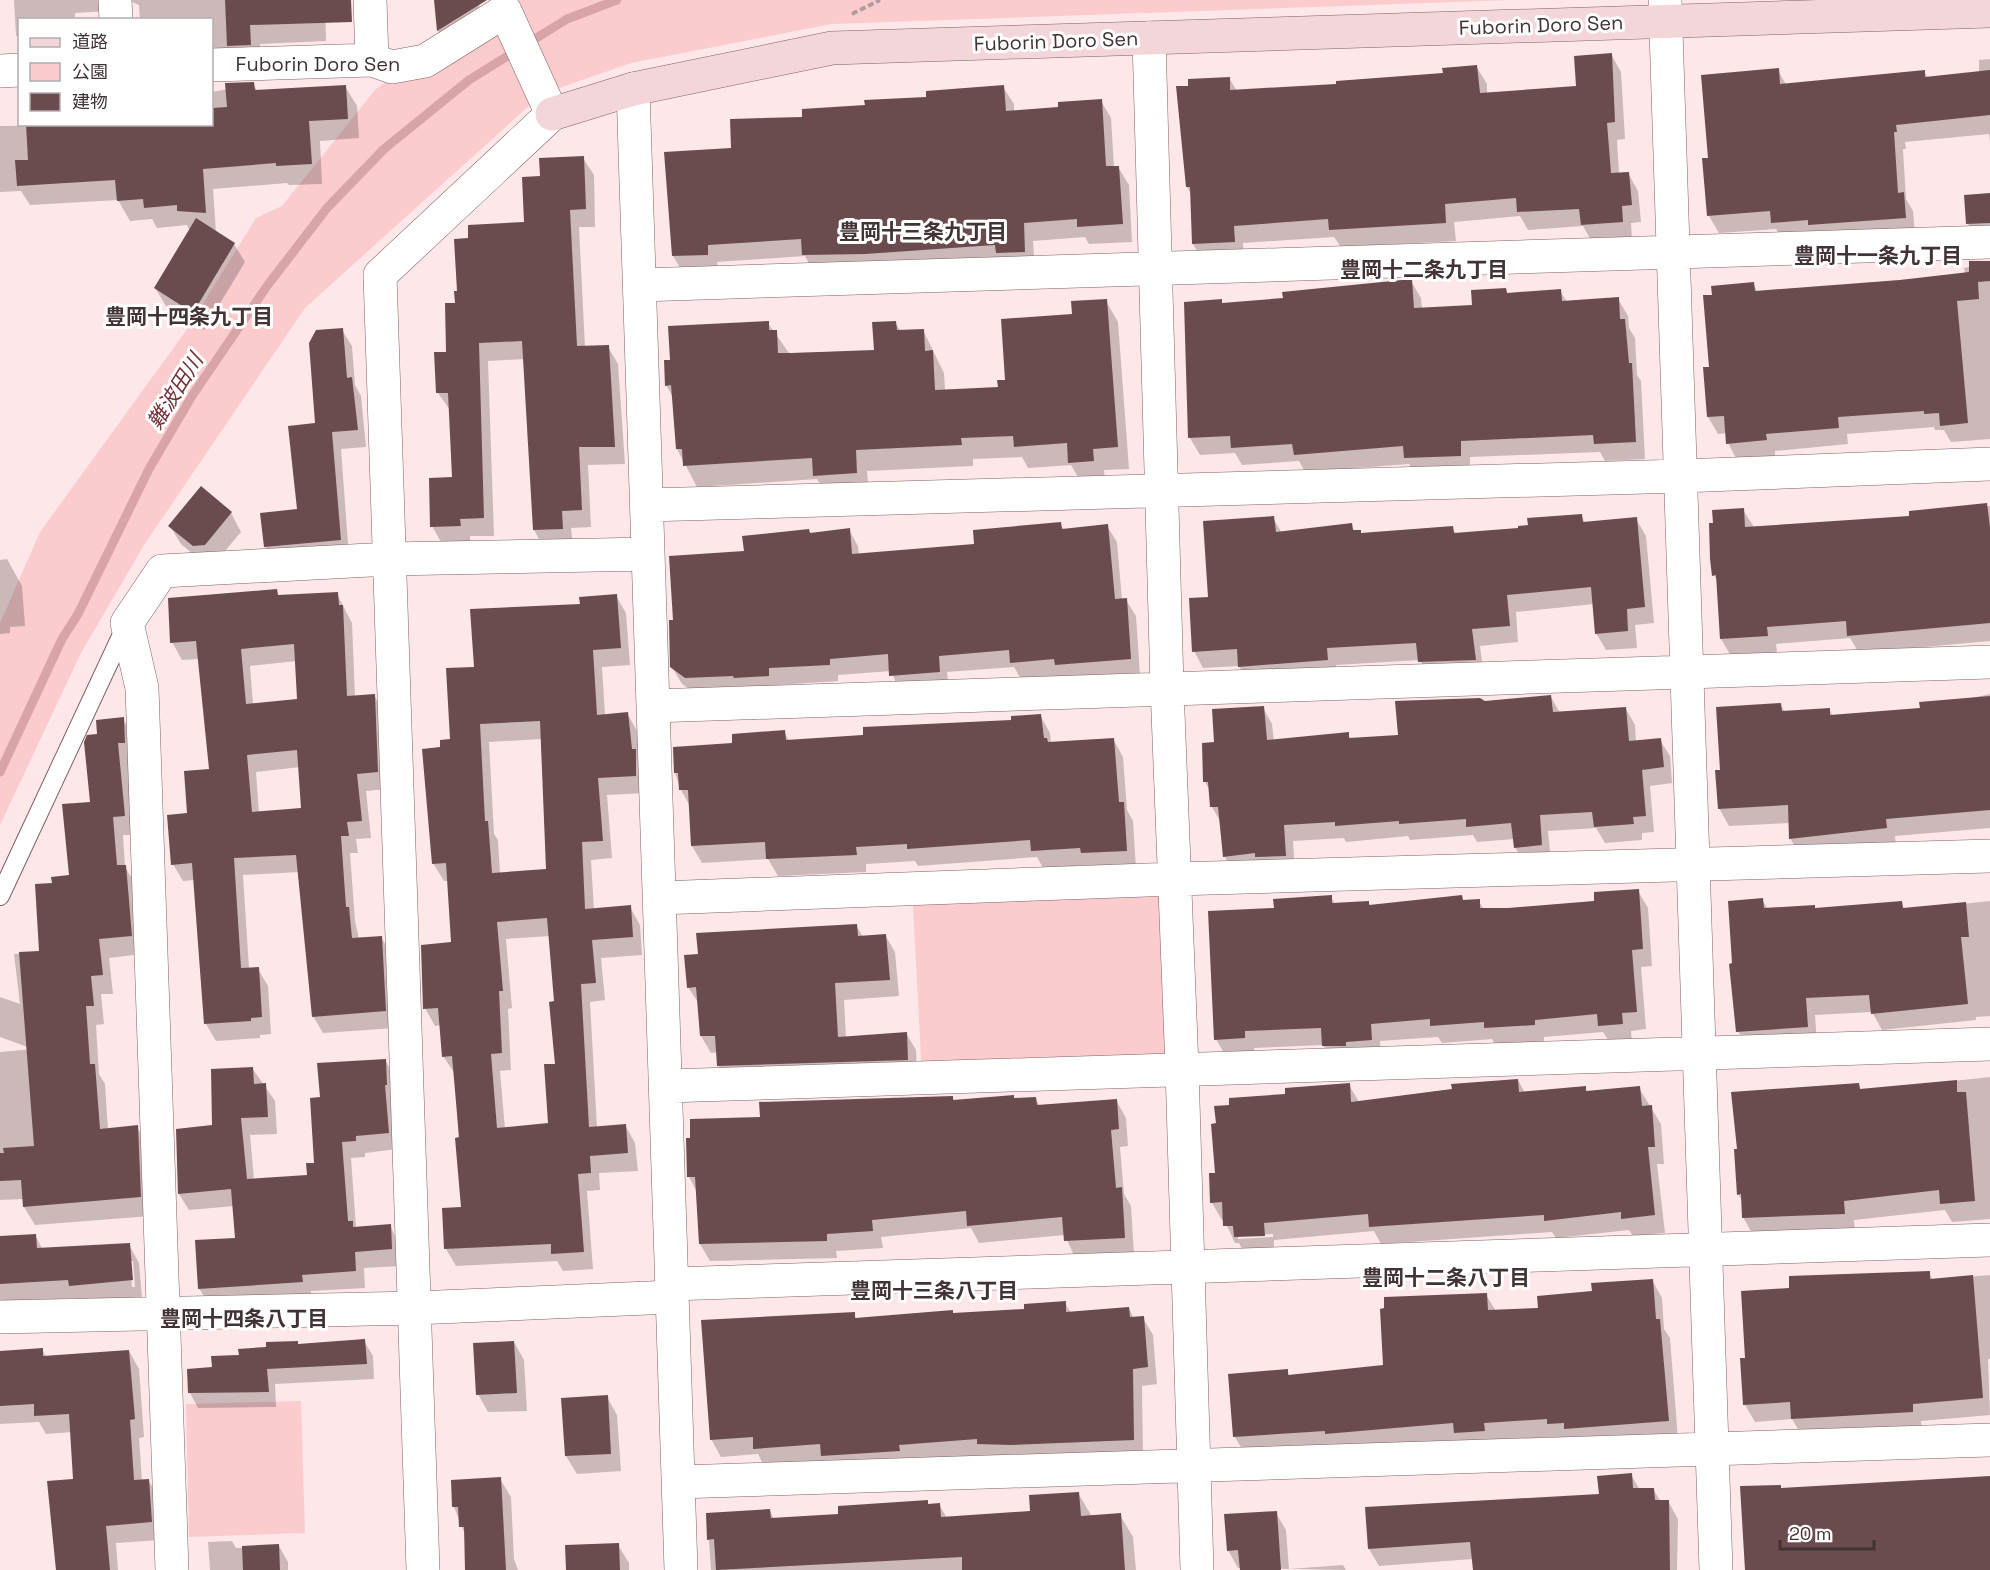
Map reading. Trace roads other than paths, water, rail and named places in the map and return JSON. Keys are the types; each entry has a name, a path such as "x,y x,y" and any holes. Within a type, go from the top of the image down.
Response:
{"street":[{"path":"115,0 116,18"},
{"path":"370,0 372,60"},
{"name":"Fuborin Doro Sen","path":"213,65 372,60 392,67 424,61 505,11 545,100 633,89 832,48 1149,38 1666,11 1990,11"},
{"path":"1666,11 1675,252 1691,865 1707,1249 1716,1570"},
{"path":"1149,38 1167,687 1182,1068 1197,1570"},
{"path":"0,71 18,70"},
{"path":"633,89 681,1570"},
{"path":"423,1570 380,275 545,100"},
{"path":"640,285 1990,242"},
{"path":"647,505 1163,492 1990,464"},
{"path":"172,1570 142,688 127,623 162,571 389,559 648,554"},
{"path":"653,706 1167,687 1990,662"},
{"path":"660,898 1175,879 1990,856"},
{"path":"666,1086 1990,1044"},
{"path":"0,1317 415,1308 672,1290 1188,1265 1990,1240"},
{"path":"678,1482 1713,1447 1990,1440"}],"lane":[{"path":"0,896 127,623"}],"waterway":[{"name":"難波田川","path":"0,772 62,639 78,614 149,469 192,396 267,286 327,208 384,149 469,80 567,19 617,0"}],"district":[{"name":"豊岡十三条九丁目","path":"923,231"},
{"name":"豊岡十一条九丁目","path":"1878,255"},
{"name":"豊岡十二条九丁目","path":"1424,269"},
{"name":"豊岡十四条九丁目","path":"189,316"},
{"name":"豊岡十二条八丁目","path":"1446,1277"},
{"name":"豊岡十三条八丁目","path":"934,1290"},
{"name":"豊岡十四条八丁目","path":"244,1318"}]}
